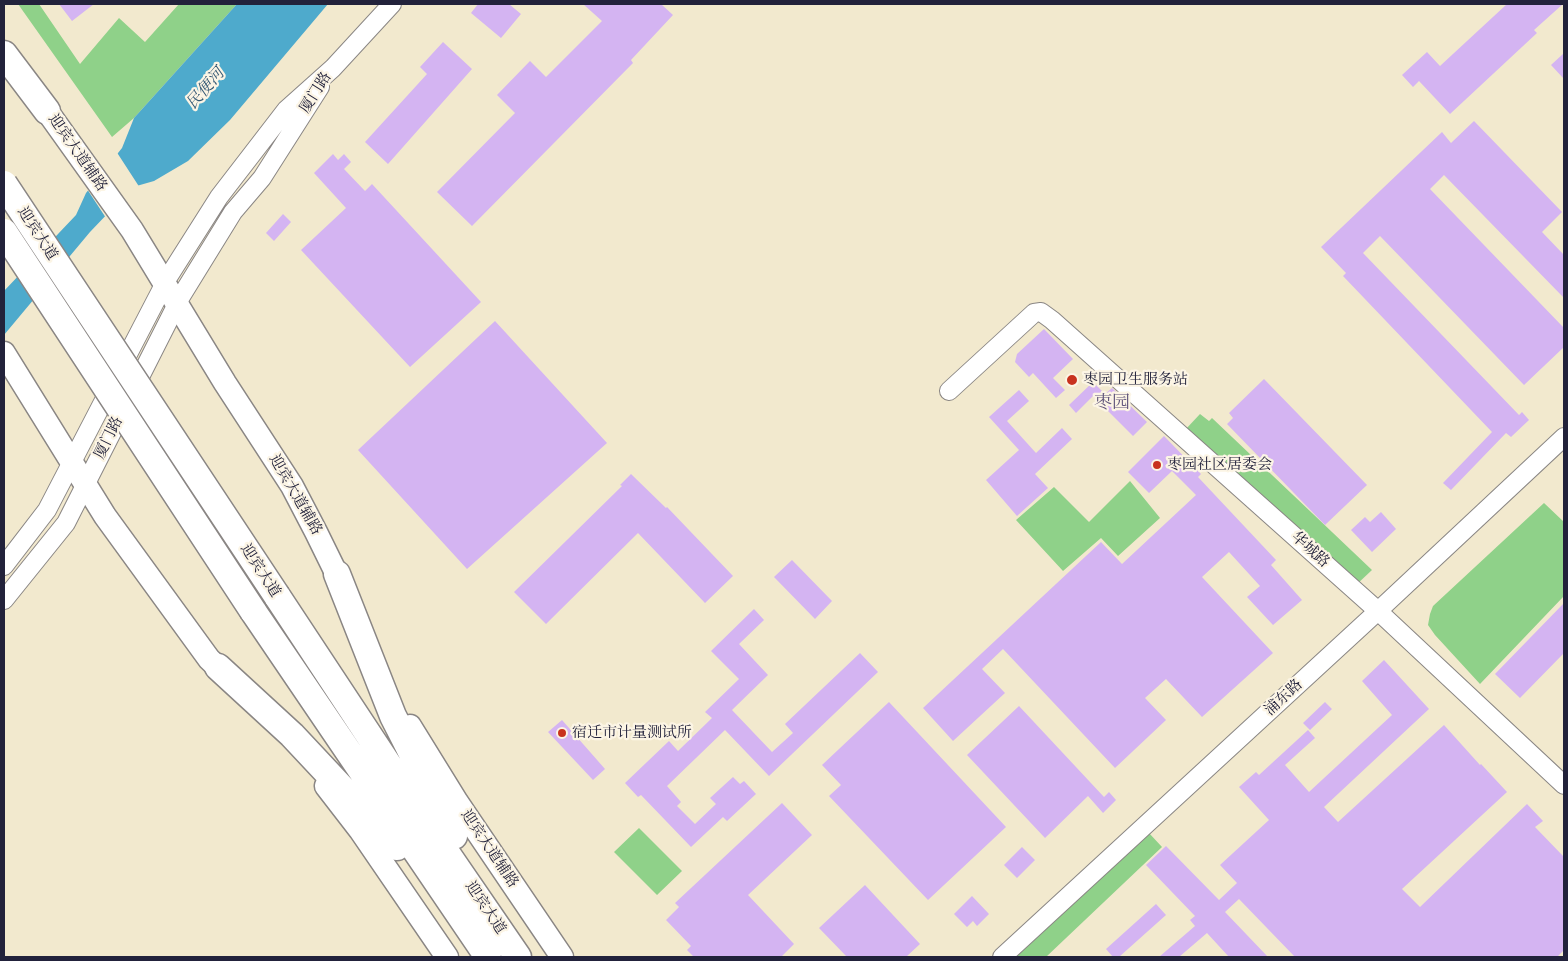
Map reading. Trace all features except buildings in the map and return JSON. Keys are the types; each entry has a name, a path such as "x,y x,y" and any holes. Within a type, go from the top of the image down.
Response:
{"highway":[{"path":"4,54 47,112"},
{"name":"迎宾大道","path":"4,184 450,858 518,957"},
{"name":"迎宾大道","path":"4,232 253,611 488,957"},
{"path":"337,574 393,716 455,839 536,957"},
{"path":"218,667 292,735 399,849 467,927"}],"main road":[{"name":"迎宾大道辅路","path":"4,46 47,112 132,230 225,383 292,486 337,574 385,680 405,718 457,802 562,957"},
{"path":"4,353 105,516 209,659 296,748 360,830 447,957"}],"street":[{"path":"333,68 392,4"},
{"name":"厦门路","path":"4,566 48,510 164,284 219,198 286,110 333,68"},
{"name":"厦门路","path":"4,600 66,523 177,304 233,212 262,178 333,68"},
{"name":"华城路","path":"949,391 1034,313 1041,312 1378,611 1564,785"},
{"name":"浦东路","path":"1002,957 1564,437"}],"green space":[{"path":"18,4 39,4 80,64 119,18 145,42 179,4 237,4 134,118 112,137"},
{"path":"1200,414 1209,421 1212,418 1372,570 1355,586 1185,430"},
{"path":"1130,481 1160,518 1118,556 1101,538 1063,571 1016,520 1054,487 1089,522"},
{"path":"1544,503 1564,522 1564,596 1480,684 1435,635 1428,625 1430,614 1433,606"},
{"path":"639,828 682,871 657,895 614,852"},
{"path":"1149,833 1162,847 1046,957 1016,957"}],"water":[{"name":"民便河","path":"237,4 328,4 230,120 188,161 154,181 133,187 90,232 4,335 4,291 76,215 86,193 122,148 134,118"}],"pier":[{"path":"116,151 140,188 135,189 106,218 87,189"}],"place":[{"name":"枣园卫生服务站","path":"1072,380"},
{"name":"枣园社区居委会","path":"1157,465"},
{"name":"宿迁市计量测试所","path":"562,733"}],"district":[{"name":"枣园","path":"1112,404"}]}
